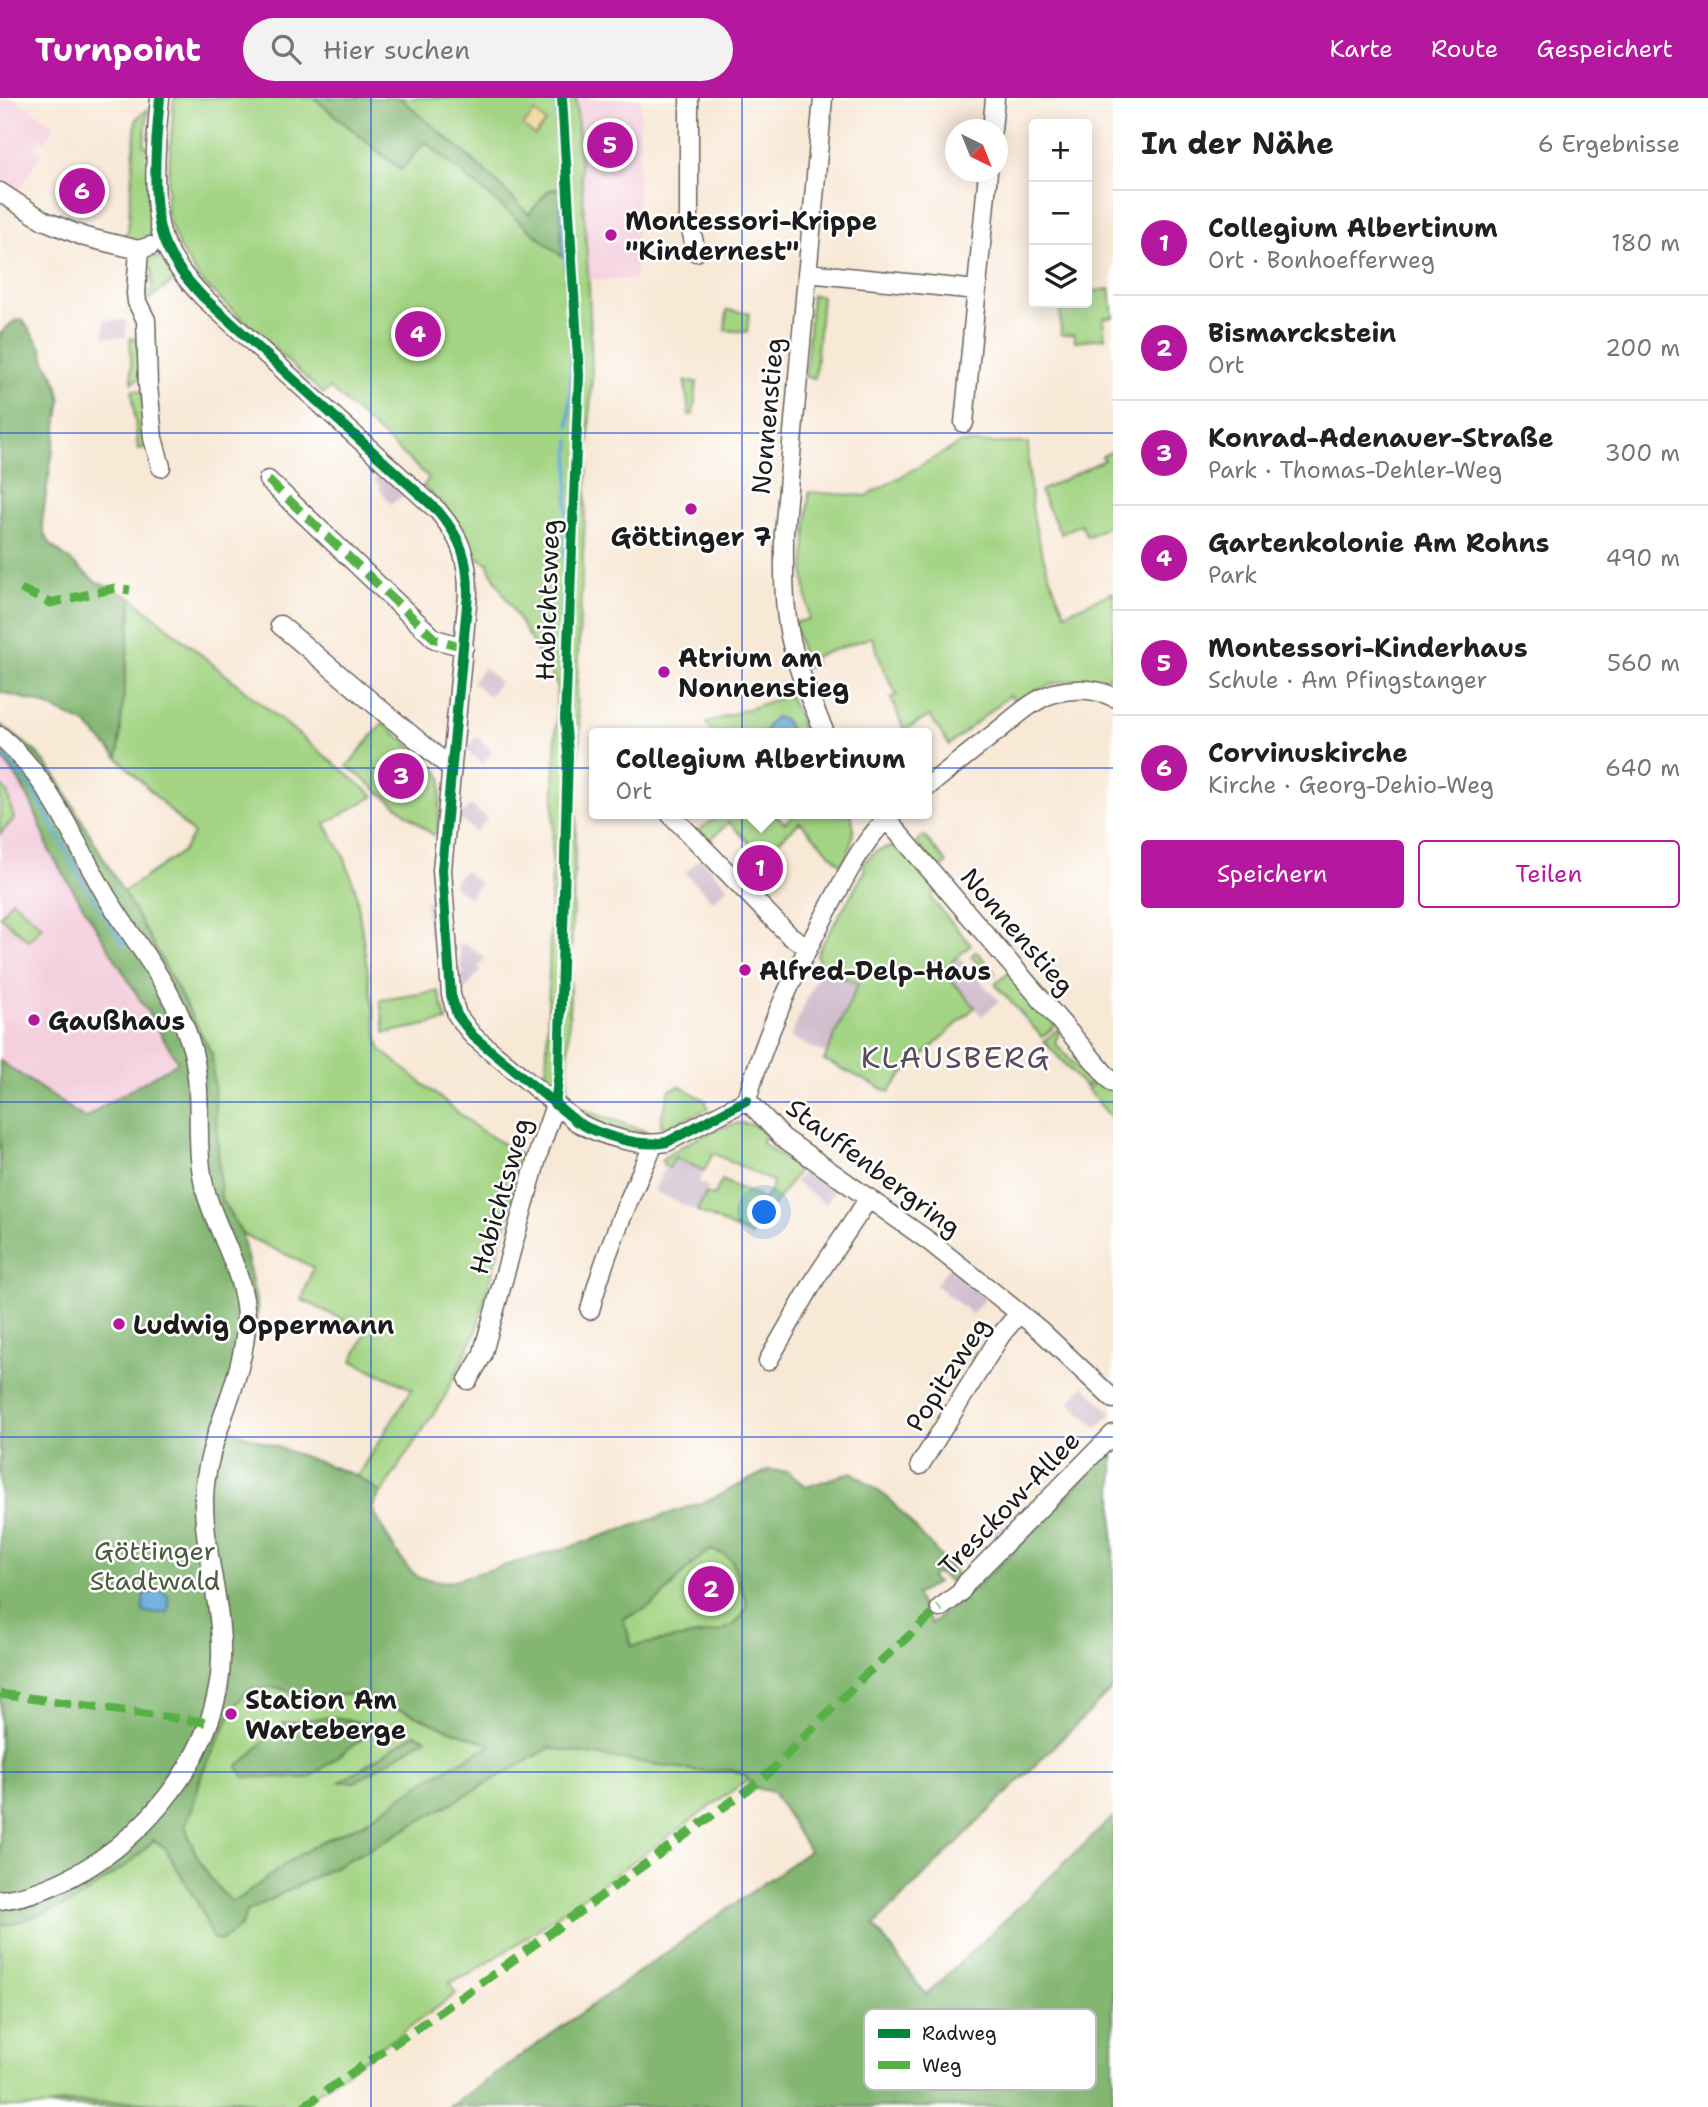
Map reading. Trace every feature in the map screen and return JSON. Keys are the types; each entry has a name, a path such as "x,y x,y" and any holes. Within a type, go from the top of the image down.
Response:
{"street":[{"path":"160,98 156,214 164,242 184,276 203,297 447,521 465,555 468,576 464,647 442,870 449,975 454,1006 461,1022 473,1036 555,1105 591,1130 612,1136 653,1144 667,1142 747,1100"},
{"path":"689,98 689,220 695,252"},
{"name":"Nonnenstieg","path":"823,98 785,522 784,595 797,666 823,728"},
{"path":"993,119 995,98"},
{"path":"964,423 987,182"},
{"path":"0,192 43,220 85,237 139,250 164,242"},
{"path":"139,250 136,293 137,302 146,320 153,438 161,467"},
{"path":"807,273 977,289"},
{"path":"268,480 435,639 464,647"},
{"path":"280,625 452,769"},
{"path":"932,783 1012,719 1053,694 1089,690 1113,697"},
{"path":"0,736 36,775 53,800 109,900 158,972 177,1006 194,1056 205,1190 236,1267 244,1293 246,1318 242,1356 208,1462 204,1494 206,1540 222,1642 219,1694 209,1723 170,1793 131,1836 106,1855 65,1879 44,1889 0,1900"},
{"path":"675,819 790,936 808,947"},
{"name":"Stauffenbergring","path":"885,819 851,867 808,947 766,1041 747,1100 782,1137 953,1258 1019,1313 1113,1399"},
{"name":"Nonnenstieg","path":"890,819 1113,1083"},
{"name":"Habichtsweg","path":"468,1380 482,1356 555,1105"},
{"path":"590,1310 612,1242 653,1144"},
{"path":"768,1361 817,1276 869,1198"},
{"name":"Popitzweg","path":"920,1465 994,1346 1019,1313"},
{"name":"Tresckow-Allee","path":"940,1608 960,1593 967,1581 1113,1434"}],"shaded area":[{"path":"0,98 14,98 55,126 46,142 40,140 34,150 41,154 18,192 0,179"},
{"path":"576,98 641,98 635,280 595,280 587,277"},
{"path":"104,320 126,320 126,337 104,337"},
{"path":"382,473 406,494 391,504 374,480"},
{"path":"484,668 500,682 489,696 472,682"},
{"path":"477,737 493,751 483,764 466,750"},
{"path":"0,756 30,800 49,850 178,1062 101,1107 86,1119 0,1061"},
{"path":"471,805 487,819 476,832 459,818"},
{"path":"700,858 728,887 713,901 685,873"},
{"path":"464,870 480,883 469,898 452,884"},
{"path":"431,900 435,934 429,935 425,901"},
{"path":"459,944 467,944 485,958 478,967 481,970 460,996 458,977 465,972 461,968"},
{"path":"958,956 999,1001 982,1016 942,970"},
{"path":"821,968 858,984 827,1054 790,1038"},
{"path":"674,1157 704,1171 699,1182 709,1187 697,1211 654,1191 665,1167 669,1168"},
{"path":"808,1164 838,1186 826,1204 795,1182"},
{"path":"949,1267 986,1297 972,1314 935,1285"},
{"path":"1084,1386 1112,1413 1097,1428 1069,1402"},
{"path":"995,1517 1010,1534 1000,1542 986,1526"}],"green space":[{"path":"174,98 314,98 401,170 424,141 561,256 560,189 548,191 529,215 484,170 400,98 576,98 592,372 576,699 580,728 567,1100 546,1081 557,685 488,563 473,555 453,517 423,486 429,478 330,388 323,394 201,281 181,251 166,209"},
{"path":"314,98 400,98 484,170 529,214 548,191 560,188 562,257 425,142 401,170"},
{"path":"148,109 144,146 150,147 153,229 150,238 133,243 123,237 128,231 136,119"},
{"path":"147,257 163,258 178,278 144,303 141,291 152,291 152,269 141,269"},
{"path":"1110,289 1113,317 1103,318 1105,338 1075,341 1074,334 1061,335 1060,310 1092,308 1092,293"},
{"path":"812,295 822,296 815,378 805,377"},
{"path":"727,310 749,313 747,332 725,330"},
{"path":"22,319 42,349 46,363 56,380 61,400 42,522 44,533 51,545 95,581 132,598 118,758 86,724 41,703 0,692 0,334 13,322"},
{"path":"130,338 140,340 142,377 132,383"},
{"path":"685,381 697,382 693,415 689,415"},
{"path":"132,390 142,391 147,446 138,450"},
{"path":"961,443 1028,443 1035,527 1046,565 1065,613 1113,592 1113,671 1102,684 1079,680 1057,683 1015,702 1010,695 949,745 930,716 903,728 891,698 897,695 883,668 872,637 813,657 815,665 806,668 794,623 809,619 804,572 809,492 866,496"},
{"path":"1113,451 1113,524 1087,537 1081,524 1061,534 1040,491 1104,460 1102,456"},
{"path":"132,598 374,796 325,824 344,856 356,892 381,1050 476,1127 524,1157 476,1332 444,1398 381,1493 357,1476 412,1389 352,1361 367,1331 302,1300 313,1267 242,1234 221,1199 212,1054 123,892 183,851 193,834 118,758"},
{"path":"789,695 803,728 710,728 706,723"},
{"path":"383,723 436,768 442,779 437,833 433,835 347,766"},
{"name":"Göttinger Stadtwald","path":"0,724 36,752 56,776 150,938 212,1054 221,1199 242,1234 258,1310 231,1430 357,1476 381,1493 372,1508 393,1547 407,1567 419,1578 447,1582 573,1546 712,1499 768,1470 788,1472 806,1487 852,1472 888,1498 962,1580 957,1586 934,1574 931,1578 937,1583 916,1595 931,1624 977,1587 1015,1551 1113,1448 1113,1688 874,1925 926,1995 1113,1817 1113,2107 449,2107 809,1851 773,1792 755,1788 745,1775 731,1770 699,1771 549,1748 375,1846 246,1912 237,1930 219,1941 212,1938 201,1909 164,1847 154,1840 130,1863 72,1903 12,1924 0,1925 0,1061 86,1119 101,1107 178,1062 49,850 30,800 0,756","holes":["711,1550 732,1561 747,1604 743,1615 735,1624 721,1631 632,1646 623,1619 653,1604 695,1562","276,1687 308,1697 355,1694 492,1745 431,1777 364,1823 319,1843 291,1860 239,1899 231,1901 203,1866 185,1825 202,1773 236,1705 249,1688"]},
{"path":"0,785 7,792 14,819 0,834"},
{"path":"715,819 780,819 785,823 790,819 852,819 853,827 848,853 841,865 800,822 762,856 729,822 709,841 699,830"},
{"path":"924,836 947,863 940,870 916,843"},
{"path":"889,847 903,852 920,867 935,885 932,900 971,945 942,970 975,1007 902,1075 889,1092 824,1060 858,984 821,968 817,956 865,871 863,863 876,851"},
{"path":"12,900 42,926 29,941 0,916"},
{"path":"976,951 995,973 989,977 971,956"},
{"path":"1010,972 1056,1025 1042,1037 995,984"},
{"path":"438,991 447,1021 385,1033 380,1000"},
{"path":"1058,1029 1060,1031 1055,1042 1086,1078 1095,1071 1099,1075 1085,1087 1044,1041"},
{"path":"1102,1078 1113,1090 1113,1120 1087,1089"},
{"path":"680,1086 706,1101 708,1109 664,1128 661,1126 662,1115 670,1090"},
{"path":"565,1104 647,1133 603,1125 584,1117"},
{"path":"741,1123 754,1125 766,1134 761,1142 799,1170 751,1236 697,1211 706,1193 714,1196 722,1180 765,1200 774,1182 713,1153 704,1171 675,1157 669,1168 663,1165 661,1160 699,1137"},
{"path":"1113,1439 1113,1448 1015,1551 977,1587 958,1600"},
{"path":"711,1550 732,1561 747,1604 743,1615 735,1624 721,1632 632,1647 623,1619 653,1604 695,1562"},
{"path":"275,1687 308,1697 355,1694 492,1745 431,1777 364,1823 319,1843 231,1902 203,1866 185,1825 202,1773 236,1705 249,1688","holes":["415,1734 425,1738 342,1781"]},
{"path":"330,1717 379,1726 309,1778 245,1777 237,1767 284,1723"},
{"path":"415,1734 426,1738 355,1782 340,1782"},
{"path":"550,1748 699,1771 730,1770 749,1779 517,1944 470,1974 449,1983 456,1994 297,2107 284,2107 280,2103 265,2106 250,2102 126,2101 64,2102 45,2107 0,2107 0,1925 12,1924 130,1863 154,1840 164,1847 207,1923 246,1912 375,1846"},
{"path":"230,2099 250,2102 256,2107 45,2107 89,2102 173,2103"}],"sand":[{"path":"535,112 546,122 535,136 523,126"}],"water":[{"path":"775,717 785,720 789,728 767,728"},
{"path":"165,1592 169,1602 167,1613 143,1611 143,1595"}],"waterway":[{"path":"556,98 567,291"},
{"path":"569,426 570,314"},
{"path":"561,634 570,441"},
{"path":"0,753 35,795 84,884 124,944"}],"marked path":[{"path":"268,480 435,639 464,647"},
{"path":"21,589 50,603 115,588 130,590"},
{"path":"303,2107 473,1989 754,1785 864,1676 940,1608"},
{"path":"0,1694 210,1723"}],"cycle path":[{"path":"160,98 155,172 157,212 165,244 177,266 203,297 438,511 462,549 467,570 468,594 442,870 451,995 457,1015 473,1036 577,1122 608,1136 633,1142 667,1142 747,1100"},
{"path":"555,1105 559,1072 568,753 565,719 579,375 562,98"}],"place":[{"name":"Montessori-Kinderhaus","path":"610,145"},
{"name":"Corvinuskirche","path":"82,191"},
{"name":"Montessori-Krippe \"Kindernest\"","path":"611,235"},
{"name":"Gartenkolonie Am Rohns","path":"418,334"},
{"name":"Göttinger 7","path":"691,509"},
{"name":"Atrium am Nonnenstieg","path":"664,672"},
{"name":"Konrad-Adenauer-Straße","path":"401,776"},
{"name":"Collegium Albertinum","path":"760,868"},
{"name":"Alfred-Delp-Haus","path":"745,970"},
{"name":"Gaußhaus","path":"34,1020"},
{"name":"Ludwig Oppermann","path":"119,1324"},
{"name":"Bismarckstein","path":"711,1589"},
{"name":"Station Am Warteberge","path":"231,1714"}],"district":[{"name":"KLAUSBERG","path":"956,1057"}]}
